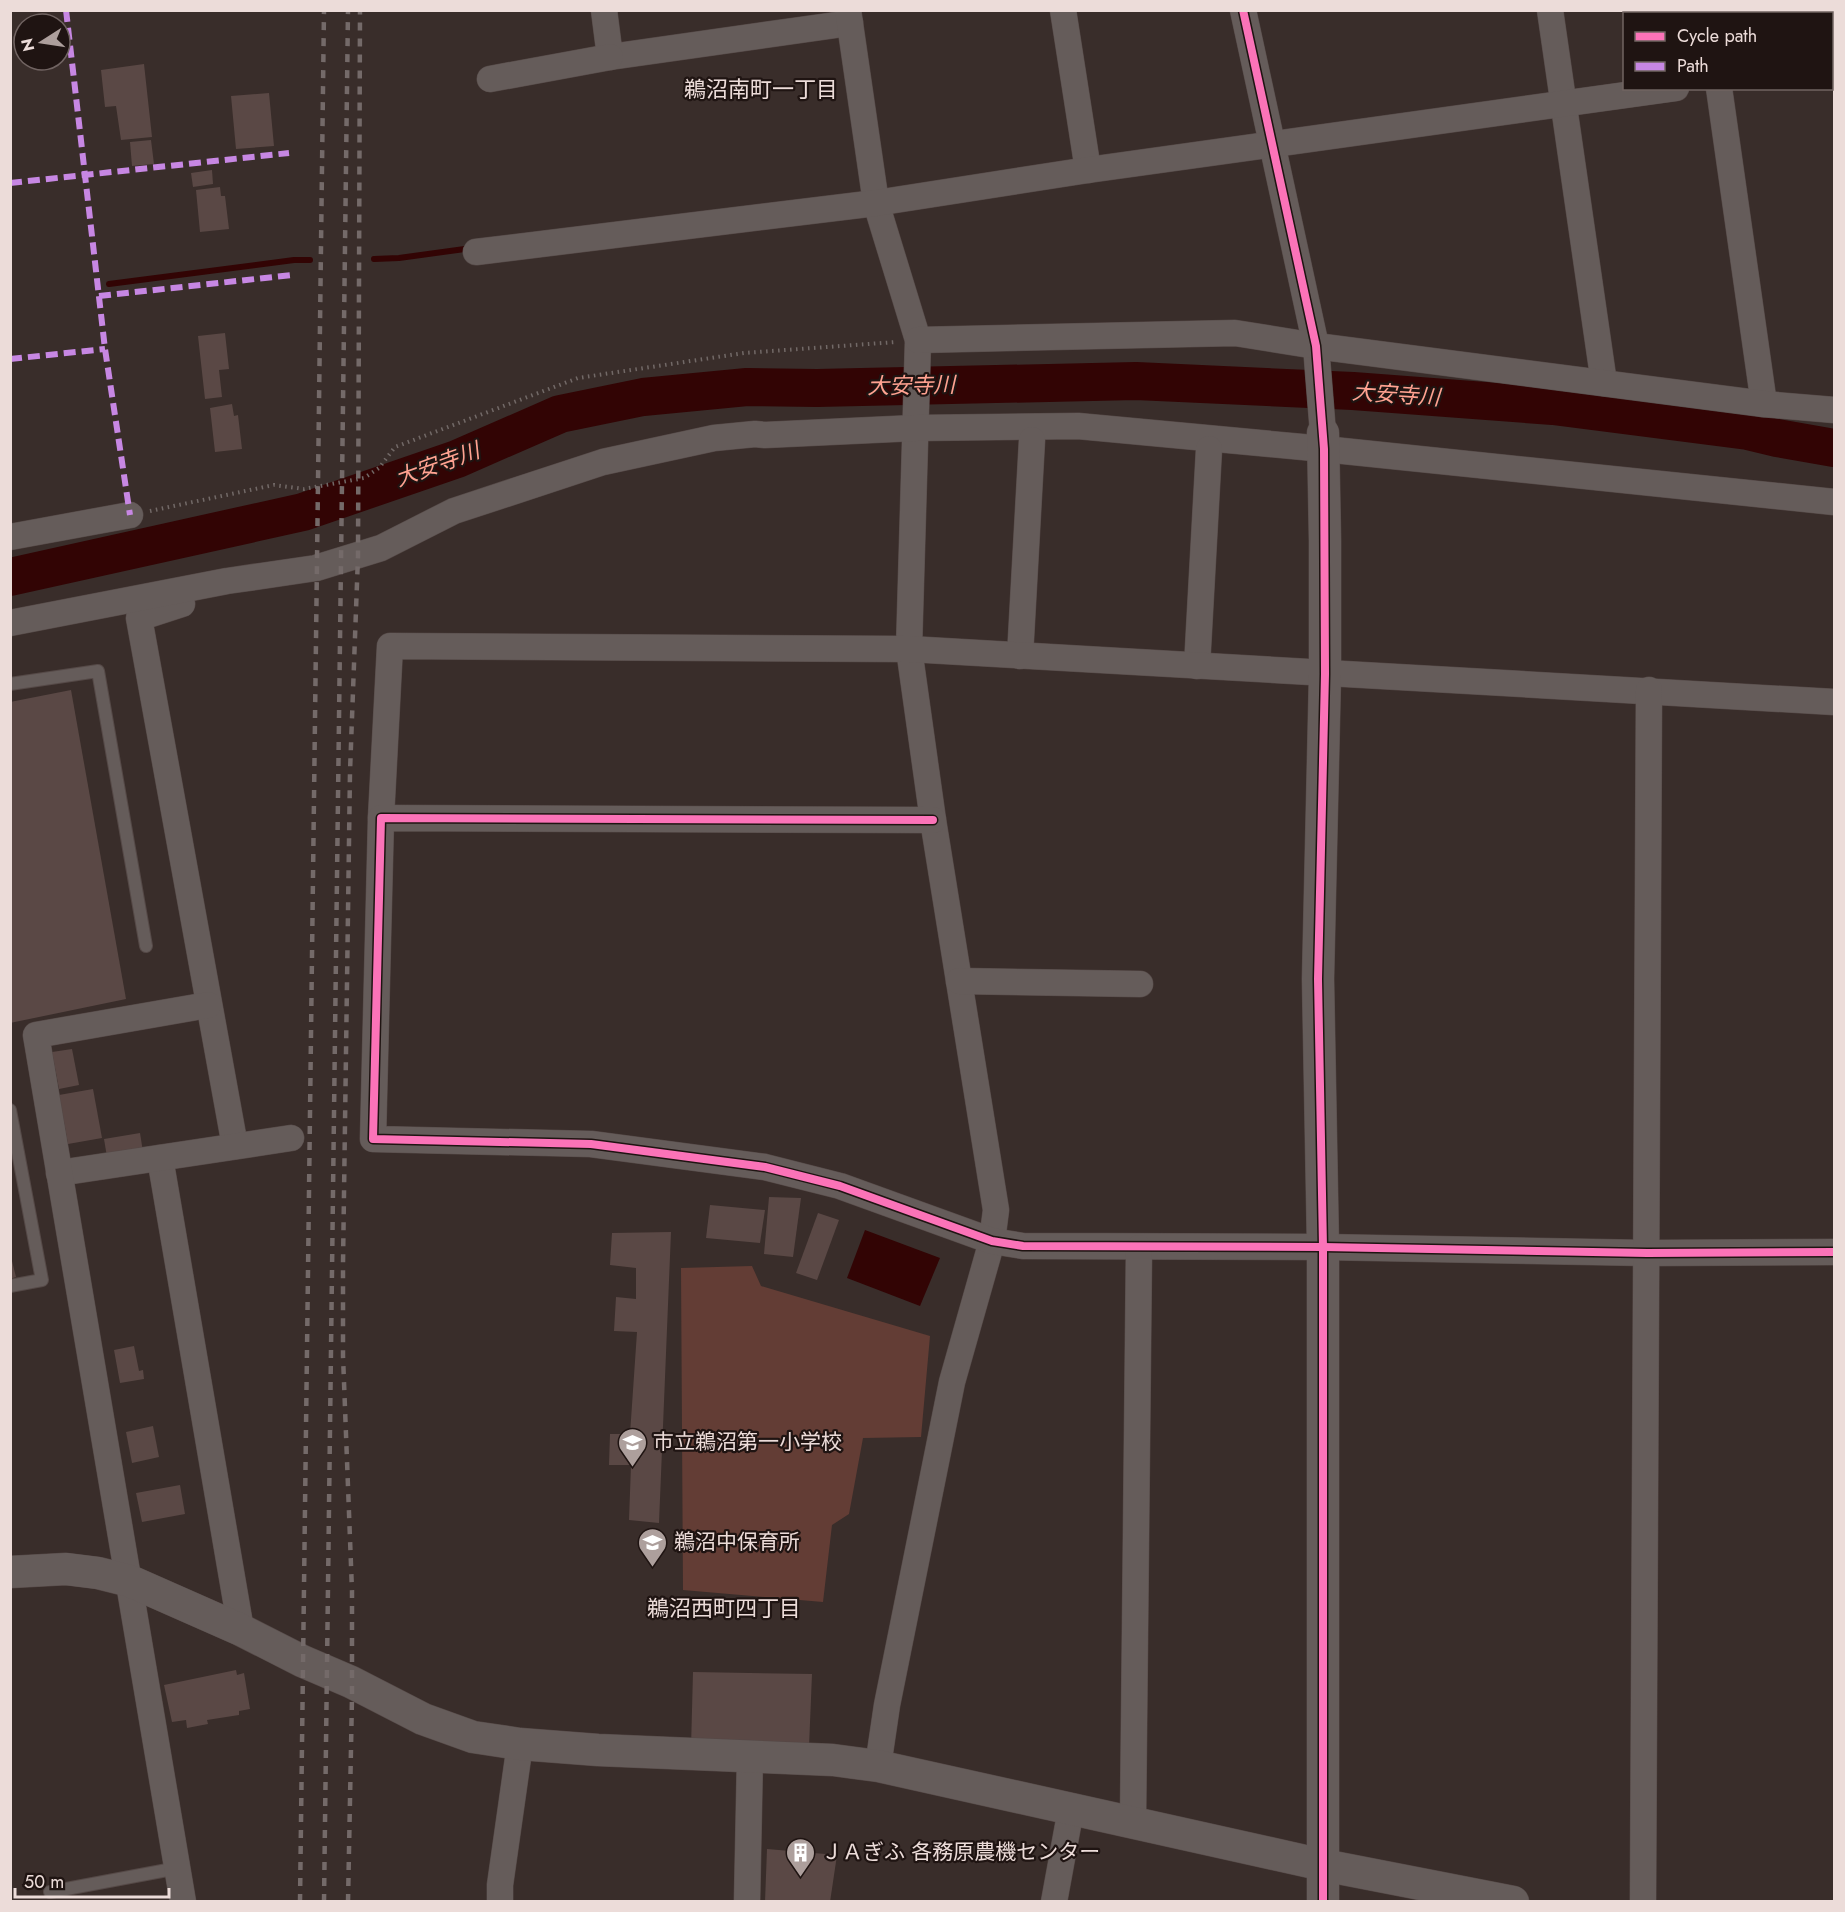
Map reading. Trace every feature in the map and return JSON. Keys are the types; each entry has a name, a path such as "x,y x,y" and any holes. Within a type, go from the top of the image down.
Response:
{"street":[{"path":"604,10 610,57"},
{"path":"1063,10 1088,170"},
{"path":"1243,10 1316,352 1323,441 1325,674 1318,979 1323,1247 1323,1902"},
{"path":"1550,10 1604,383"},
{"path":"490,79 849,17 876,203 918,341 909,649 933,820 996,1210 992,1241 952,1382 887,1705 878,1766"},
{"path":"476,252 876,203 1088,170 1663,90"},
{"path":"1719,90 1764,404"},
{"path":"918,341 1235,333 1316,352 1604,383 1764,404 1834,410"},
{"path":"10,622 227,581 316,568 381,548 454,511 603,462 714,438 745,435 915,427 1078,426 1323,441 1834,502"},
{"path":"1020,656 1032,440"},
{"path":"1197,666 1209,449"},
{"path":"10,537 130,515"},
{"path":"227,581 210,595 139,618 235,1146"},
{"path":"1834,702 909,649 390,646 381,818 373,1139 591,1144 765,1167 840,1186 992,1241 1023,1246 1323,1247 1647,1253 1834,1252"},
{"path":"1643,1902 1650,690"},
{"path":"381,818 933,820"},
{"path":"959,981 1140,984"},
{"path":"183,1902 36,1035 208,1005"},
{"path":"59,1173 291,1138"},
{"path":"160,1158 241,1630"},
{"path":"1133,1822 1139,1248"},
{"path":"10,1572 66,1569 98,1573 130,1581 241,1630 423,1719 473,1737 520,1744 598,1750 833,1760 878,1766 1323,1865 1513,1902"},
{"path":"500,1902 500,1885 520,1744"},
{"path":"747,1902 750,1756"},
{"path":"1054,1902 1071,1809"}],"lane":[{"path":"10,684 98,672 146,946"},
{"path":"10,1110 42,1280 10,1286"},
{"path":"50,1892 178,1868"}],"path":[{"path":"130,515 179,507 274,485 304,489 364,478 379,468 395,447 578,378 744,353 918,341"}],"shaded area":[{"path":"865,1230 940,1258 920,1306 847,1278"},
{"path":"752,1266 761,1286 930,1336 921,1437 863,1438 849,1514 832,1525 823,1602 683,1590 681,1268"}],"building":[{"path":"144,64 152,137 121,140 116,106 105,107 101,70"},
{"path":"269,93 274,146 236,149 231,96"},
{"path":"151,140 154,164 132,166 130,142"},
{"path":"212,170 213,184 193,187 191,173"},
{"path":"220,187 221,196 225,196 229,229 200,232 196,190"},
{"path":"225,333 229,369 219,370 222,397 205,399 198,336"},
{"path":"232,404 234,416 238,415 242,449 215,452 210,408"},
{"path":"71,690 126,999 10,1023 10,702"},
{"path":"72,1049 79,1085 59,1089 52,1052"},
{"path":"93,1089 102,1138 68,1144 59,1095"},
{"path":"140,1133 143,1152 107,1157 104,1139"},
{"path":"769,1197 801,1198 793,1257 764,1254"},
{"path":"710,1205 765,1210 760,1243 706,1238"},
{"path":"818,1213 839,1220 817,1280 796,1273"},
{"path":"671,1232 659,1523 629,1520 631,1465 609,1465 610,1434 630,1434 637,1332 614,1331 616,1297 636,1299 636,1268 610,1265 612,1233"},
{"path":"10,1253 16,1277 10,1279"},
{"path":"134,1346 139,1371 143,1370 144,1379 120,1383 114,1350"},
{"path":"153,1426 159,1457 132,1463 126,1432"},
{"path":"180,1485 185,1514 142,1522 136,1493"},
{"path":"236,1670 237,1675 244,1673 250,1709 239,1711 239,1715 207,1720 208,1724 187,1728 186,1720 172,1722 164,1685"},
{"path":"693,1672 812,1674 809,1747 691,1748"},
{"name":"ＪＡぎふ 各務原農機センター","path":"767,1849 837,1855 830,1902 765,1902"}],"waterway":[{"path":"374,259 472,248"},
{"path":"109,284 294,260 310,260"},
{"name":"大安寺川","path":"10,577 303,512 457,459 560,414 643,397 747,387 817,388 1136,381 1353,391 1553,406 1748,431 1834,448"}],"railway":[{"path":"300,1902 324,10"},
{"path":"324,1902 348,10"},
{"path":"348,1902 352,1591 343,1356 343,1264 350,772 358,556 360,10"}],"marked path":[{"path":"66,10 105,349 130,515"},
{"path":"10,183 289,153"},
{"path":"99,296 292,275"},
{"path":"10,359 105,349"}],"cycle path":[{"path":"1243,10 1316,346 1324,449 1325,674 1318,979 1323,1247 1323,1902"},
{"path":"933,820 381,818 373,1139 591,1144 765,1167 840,1186 992,1241 1023,1246 1323,1247 1647,1253 1834,1252"}],"place":[{"name":"市立鵜沼第一小学校","path":"632,1468"},
{"name":"鵜沼中保育所","path":"653,1568"},
{"name":"ＪＡぎふ 各務原農機センター","path":"800,1878"}],"district":[{"name":"鵜沼南町一丁目","path":"761,89"},
{"name":"鵜沼西町四丁目","path":"724,1608"}]}
